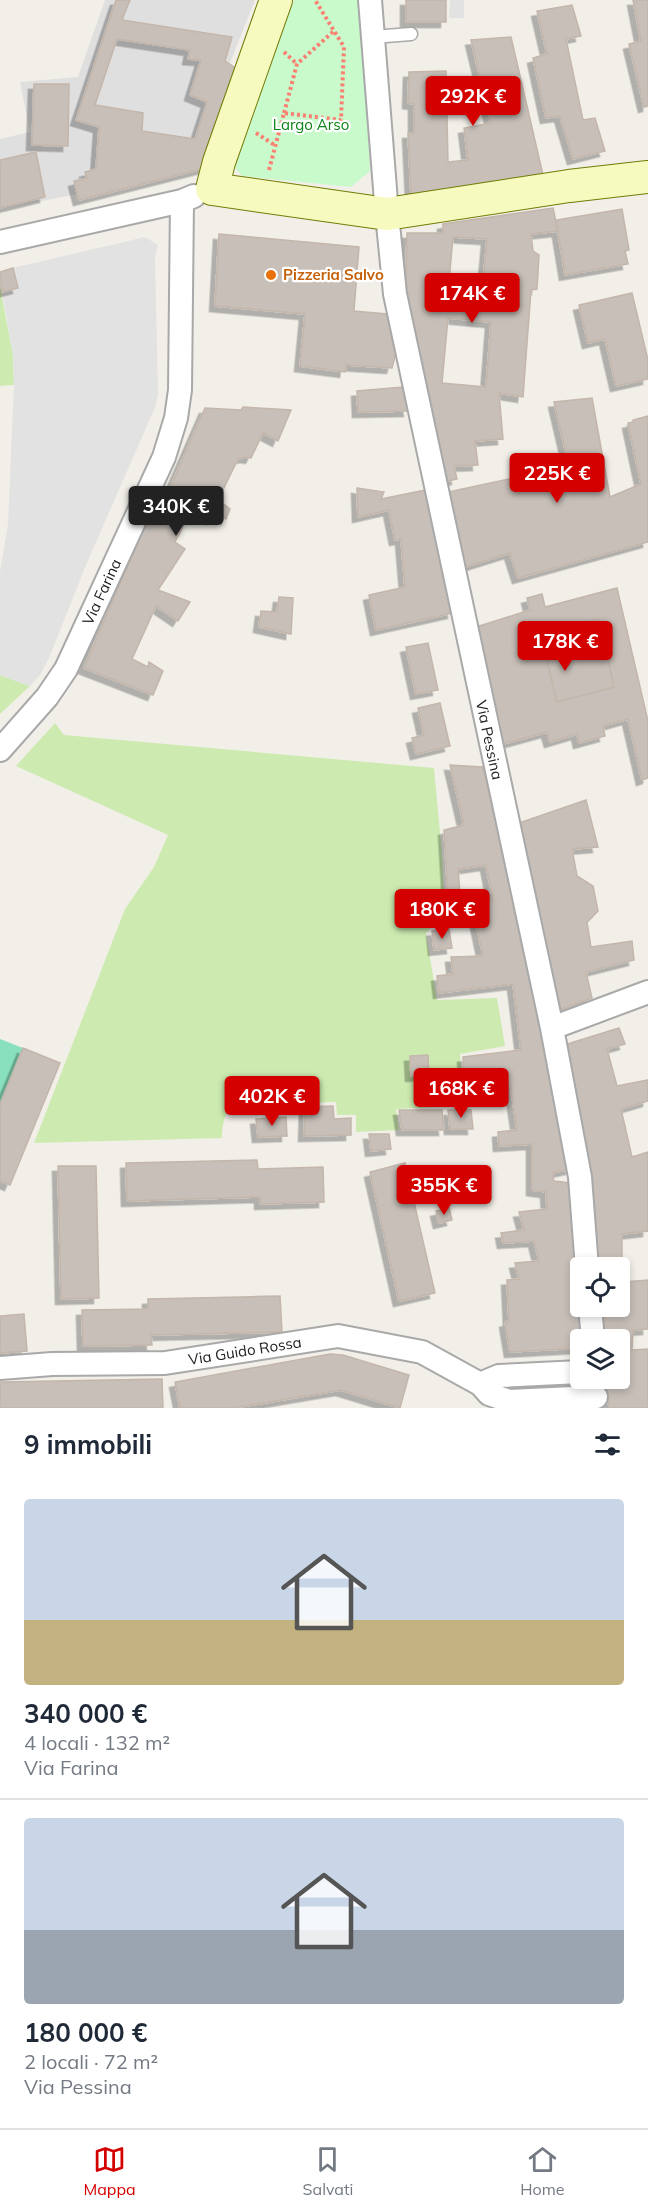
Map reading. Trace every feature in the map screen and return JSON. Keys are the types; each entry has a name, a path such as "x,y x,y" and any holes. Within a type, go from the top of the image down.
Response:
{"main road":[{"path":"276,0 212,189 387,214 569,186 648,177"}],"street":[{"path":"370,0 387,214"},
{"path":"0,242 182,201 212,189"},
{"name":"Via Farina","path":"0,750 47,697 66,669 164,457 176,418 180,390 182,201"},
{"name":"Via Pessina","path":"387,214 397,306 552,1028 580,1177 586,1257"},
{"path":"552,1028 648,992"},
{"name":"Via Guido Rossa","path":"0,1368 52,1364 165,1363 338,1336 422,1352 480,1384 489,1394 509,1401 596,1395"},
{"path":"480,1384 499,1376 570,1372"}],"lane":[{"path":"373,38 411,34"}],"path":[{"path":"284,113 341,120 344,47 315,0"},
{"path":"263,196 297,64 334,32"}],"shaded area":[{"path":"105,0 255,0 228,68 208,169 0,209 0,139 30,132 20,82 78,77"},
{"path":"450,0 464,0 464,18 449,18"},
{"path":"145,237 158,245 155,257 158,394 156,405 86,565 49,658 40,675 30,686 0,675 0,572 8,524 14,385 13,355 2,292 18,288 13,268"}],"green space":[{"name":"Largo Arso","path":"294,0 363,0 370,171 351,187 242,176 235,168"},
{"path":"0,286 13,355 14,385 0,386"},
{"path":"0,675 30,686 0,714"},
{"path":"55,723 64,735 434,768 445,914 426,933 437,1000 497,998 505,1046 460,1054 464,1106 396,1109 399,1130 356,1132 356,1115 337,1115 336,1102 276,1104 274,1092 253,1093 241,1096 228,1109 222,1138 34,1143 125,909 154,867 168,835 16,766"},
{"path":"0,1039 23,1048 0,1104"}],"building":[{"path":"116,0 130,0 122,20 232,37 225,61 237,69 206,168 79,200 74,181 87,178 85,172 96,169 99,127 76,120","holes":["117,39 190,50 188,59 201,60 190,95 207,102 195,139 142,131 143,113 95,105"]},
{"path":"406,0 446,0 446,22 406,22"},
{"path":"633,0 648,0 648,106 644,107 629,44 641,41"},
{"path":"572,5 581,36 566,39 583,120 595,118 605,151 573,159 560,116 546,118 533,58 547,54 537,11"},
{"path":"511,37 543,175 411,195 408,133 414,133 414,104 408,103 409,72 446,71 448,162 468,160 464,128 491,123 471,40"},
{"path":"34,84 69,84 68,146 32,145"},
{"path":"36,152 45,197 0,208 0,160"},
{"path":"553,208 558,231 531,234 533,251 539,255 537,289 531,290 523,397 499,393 503,439 475,441 478,465 454,466 457,479 444,482 409,317 406,280 407,233 443,233 443,224","holes":["453,237 487,239 482,295 448,293","448,318 491,322 486,387 442,383"]},
{"path":"622,209 629,250 625,251 628,264 565,275 556,220"},
{"path":"219,234 359,247 354,311 387,314 396,353 392,368 346,365 345,372 300,366 305,314 215,306"},
{"path":"13,268 18,288 2,292 0,272"},
{"path":"632,293 648,360 648,379 616,386 605,339 588,343 579,305"},
{"path":"403,387 409,411 358,412 357,391"},
{"path":"592,398 610,497 641,484 628,423 648,416 648,542 518,578 510,553 465,567 448,492 569,466 554,402"},
{"path":"243,407 291,410 278,441 263,433 251,458 238,459 222,492 221,502 230,509 226,519 215,512 212,519 191,511 175,542 185,549 158,590 190,602 178,621 156,606 132,659 148,667 149,662 163,671 153,695 84,668 158,495 165,499 205,408 241,410"},
{"path":"357,488 384,492 381,499 426,490 453,613 376,630 369,595 405,587 401,539 395,540 389,510 358,517"},
{"path":"617,588 648,721 648,778 642,780 628,719 603,726 605,736 579,743 577,734 550,742 547,732 503,744 476,627 530,610 527,598 542,594 545,607","holes":["599,619 614,687 557,702 540,632"]},
{"path":"279,597 293,598 291,634 259,627 261,611 277,612"},
{"path":"599,619 614,687 557,702 540,632"},
{"path":"428,643 438,690 416,694 406,647"},
{"path":"440,703 450,746 416,754 412,738 424,735 418,708"},
{"path":"450,765 483,767 543,1029 571,1169 552,1173 554,1181 570,1183 577,1257 570,1257 570,1317 582,1317 584,1329 570,1329 570,1349 510,1352 505,1322 509,1321 507,1280 519,1279 515,1263 539,1261 534,1241 503,1243 501,1233 524,1230 519,1212 547,1209 546,1192 532,1190 532,1144 499,1146 498,1132 517,1130 510,1083 465,1085 463,1057 521,1050 513,984 439,993 437,976 453,974 451,957 483,956 472,904 493,900 486,865 458,869 460,894 448,898 444,830 464,825"},
{"path":"586,800 598,847 572,849 577,876 593,886 598,911 587,922 591,947 632,941 634,960 586,972 592,998 557,1011 519,823"},
{"path":"449,929 452,948 434,950 432,931"},
{"path":"619,1028 625,1044 607,1049 617,1086 648,1080 648,1101 621,1109 632,1157 648,1152 648,1231 622,1234 622,1257 596,1257 564,1045"},
{"path":"23,1048 60,1063 10,1185 0,1181 0,1104"},
{"path":"428,1055 429,1075 411,1076 410,1056"},
{"path":"272,1095 273,1107 261,1109 260,1097"},
{"path":"333,1106 334,1119 351,1118 351,1135 304,1136 305,1107"},
{"path":"399,1110 442,1110 444,1130 402,1130"},
{"path":"448,1110 471,1110 473,1129 450,1129"},
{"path":"286,1117 287,1136 258,1137 256,1119"},
{"path":"369,1134 389,1134 391,1149 371,1151"},
{"path":"257,1160 258,1169 323,1167 324,1202 260,1204 260,1197 127,1201 126,1163"},
{"path":"405,1163 435,1293 399,1301 370,1172"},
{"path":"58,1166 96,1166 99,1298 61,1299"},
{"path":"449,1208 452,1220 439,1223 436,1211"},
{"path":"648,1280 648,1329 633,1330 632,1350 648,1349 648,1408 609,1408 607,1389 630,1389 630,1329 602,1329 602,1317 630,1317 630,1281"},
{"path":"280,1296 282,1332 151,1335 152,1345 83,1346 82,1310 148,1309 148,1299"},
{"path":"24,1314 27,1351 0,1353 0,1316"},
{"path":"330,1354 343,1355 409,1375 400,1408 341,1390 234,1408 180,1408 175,1382"},
{"path":"162,1379 163,1408 0,1408 0,1382"}],"place":[{"name":"Pizzeria Salvo","path":"271,275"}]}
